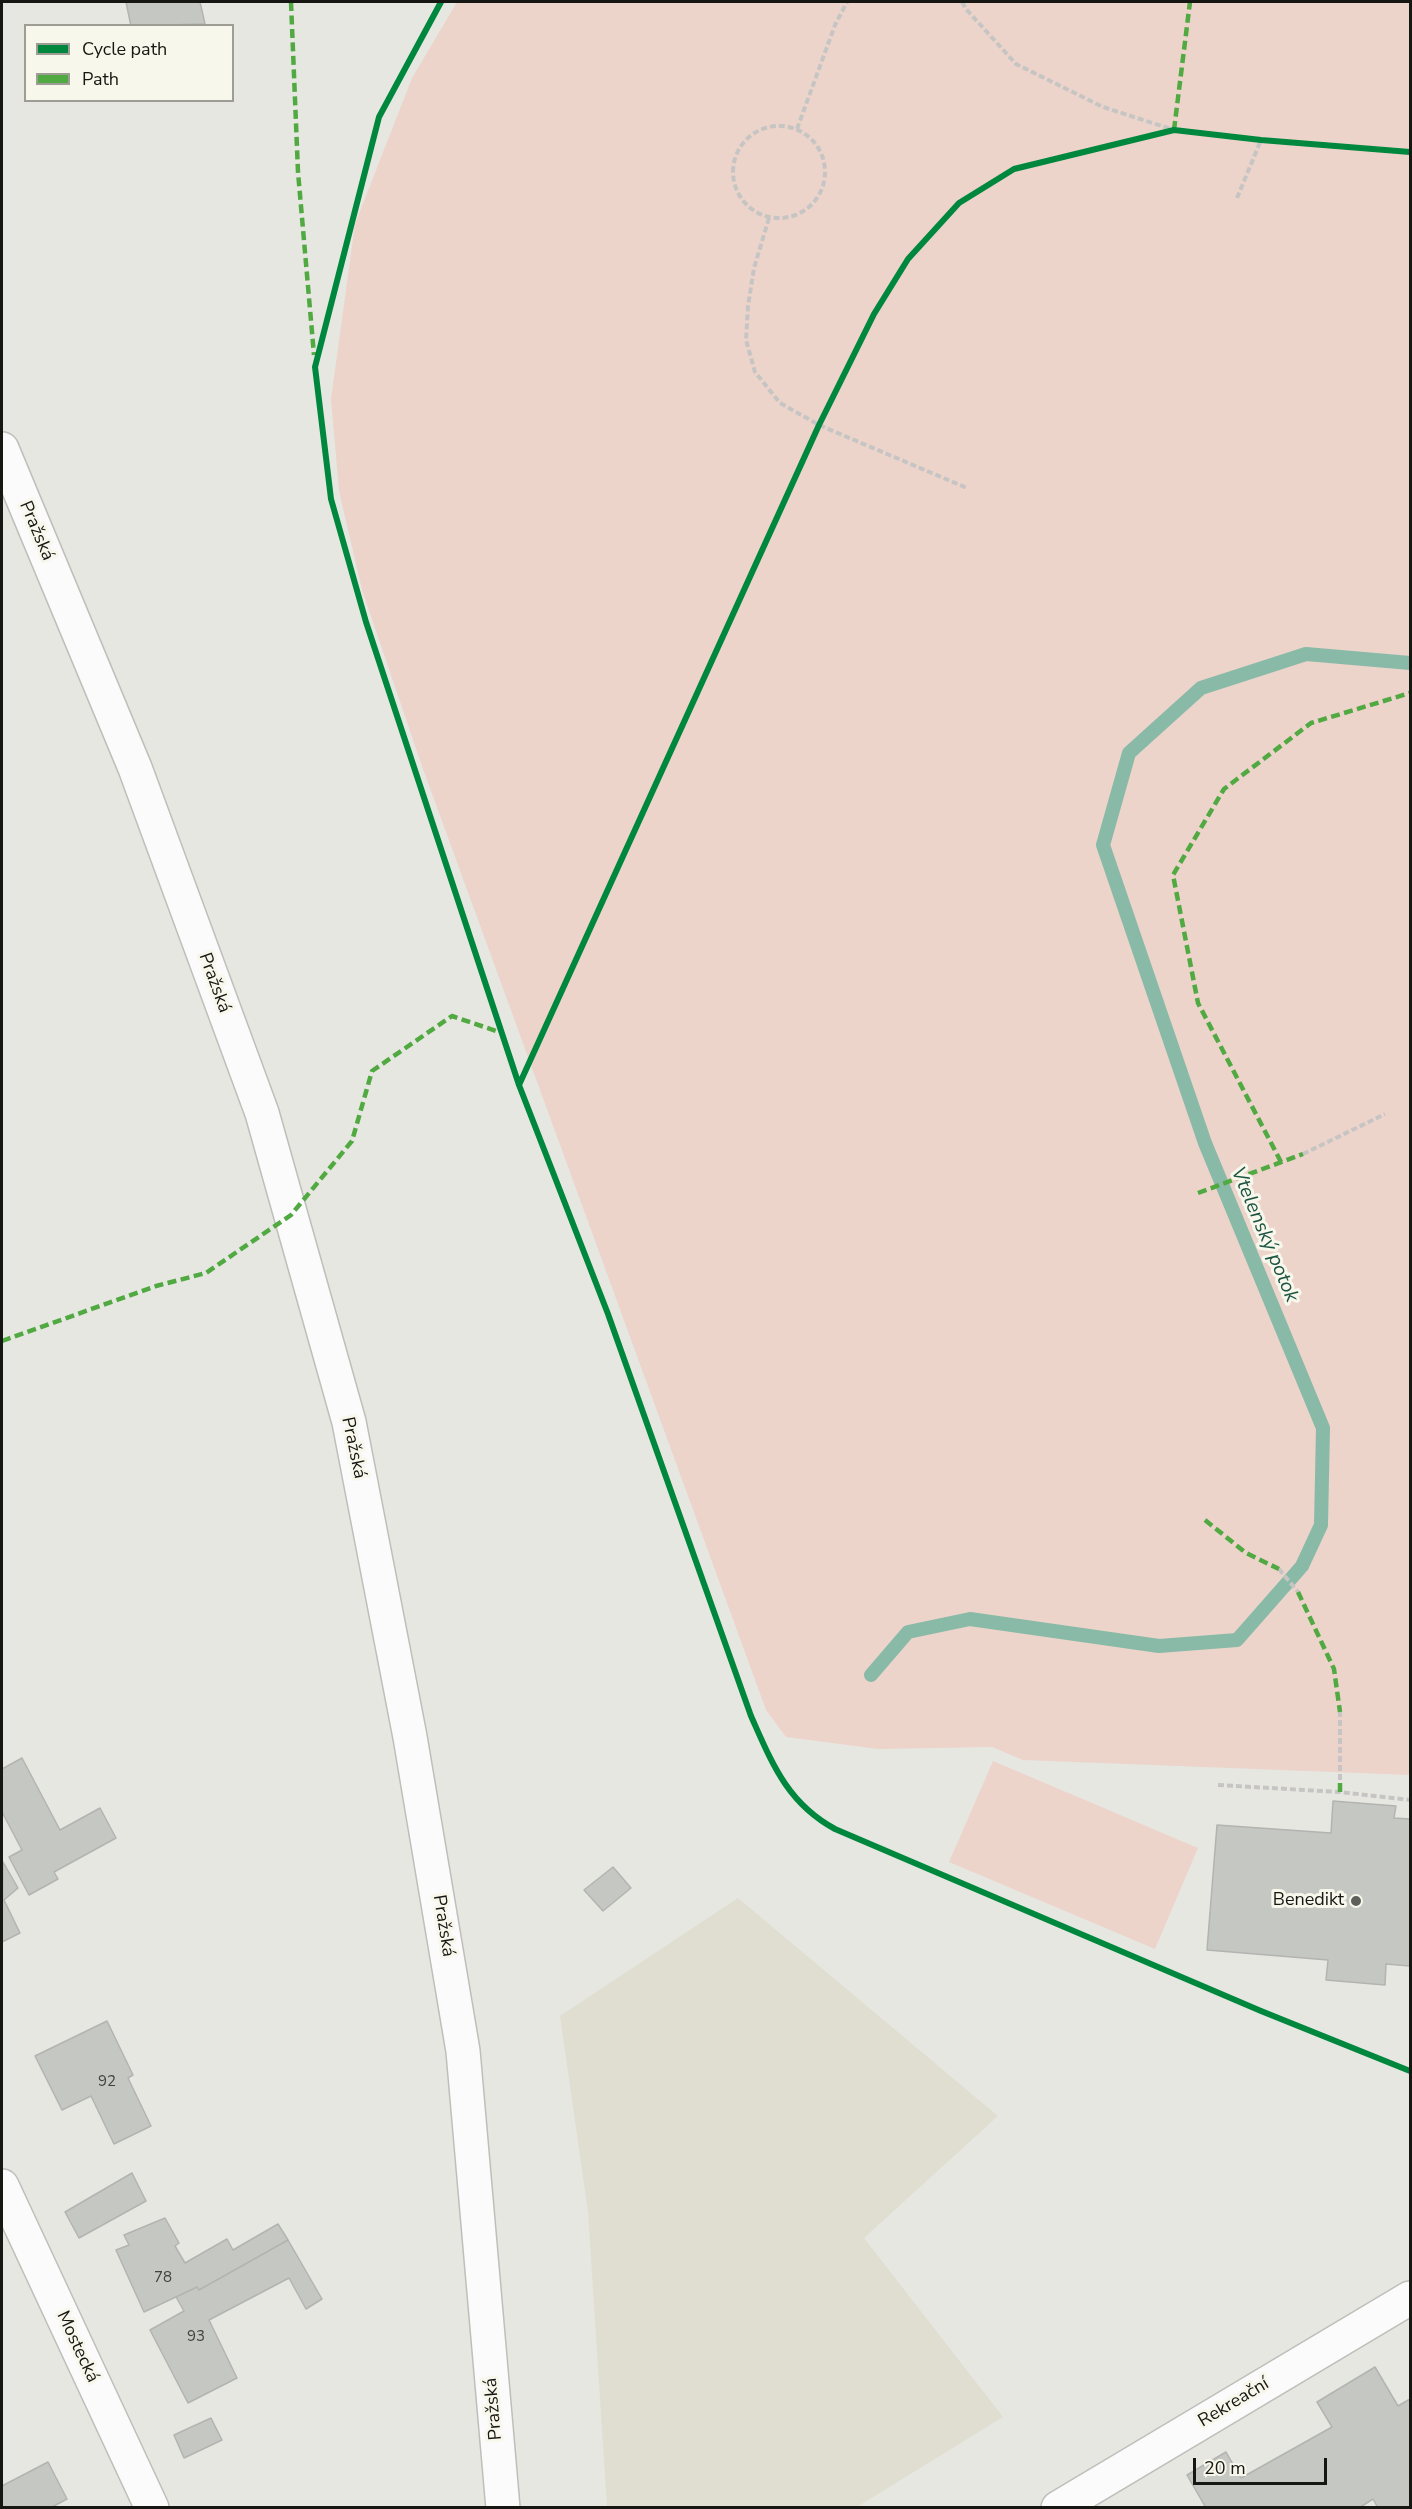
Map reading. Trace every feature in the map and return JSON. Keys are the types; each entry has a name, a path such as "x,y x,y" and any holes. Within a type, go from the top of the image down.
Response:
{"main road":[{"name":"Pražská","path":"2,449 135,768 262,1113 349,1422 410,1737 463,2051 502,2504"},
{"name":"Mostecká","path":"2,2186 152,2508"},
{"name":"Rekreační","path":"1058,2508 1410,2298"}],"path":[{"path":"797,129 836,25 847,2"},
{"path":"962,2 1016,64 1103,107 1174,130 1185,131"},
{"path":"778,126 797,129 813,141 822,157 825,177 819,195 806,210 788,217 769,218 751,209 739,195 733,177 735,158 744,142 759,130 778,126"},
{"path":"1154,135 1174,130"},
{"path":"1251,139 1273,141"},
{"path":"1237,198 1262,140"},
{"path":"769,218 754,268 748,306 746,340 755,372 780,403 819,425 967,488"},
{"path":"814,436 824,415"},
{"path":"1303,1154 1385,1114"},
{"path":"1279,1569 1298,1592"},
{"path":"1340,1712 1340,1779"},
{"path":"1218,1785 1340,1792 1410,1800"}],"shaded area":[{"path":"457,2 1410,2 1410,1775 1023,1760 992,1747 878,1749 786,1737 766,1710 423,769 362,590 339,491 331,399 355,224 412,78"},
{"path":"993,1761 1198,1848 1155,1949 949,1862"},
{"path":"738,1898 998,2116 864,2238 1003,2417 857,2507 607,2507 588,2212 560,2016"}],"building":[{"path":"126,2 200,2 205,24 131,24"},
{"path":"22,1758 60,1830 100,1808 116,1838 54,1872 58,1879 29,1895 9,1857 22,1850 2,1812 2,1769"},
{"path":"1333,1801 1396,1806 1394,1818 1410,1819 1410,1966 1386,1964 1385,1985 1326,1980 1328,1960 1207,1950 1217,1825 1331,1833"},
{"path":"3,1862 18,1888 4,1900 20,1933 2,1942"},
{"path":"613,1867 631,1888 603,1911 584,1890"},
{"path":"107,2021 133,2075 128,2078 151,2126 114,2144 91,2096 62,2110 35,2056"},
{"path":"132,2173 146,2201 79,2238 65,2212"},
{"path":"165,2218 179,2243 175,2246 185,2263 227,2239 233,2250 278,2224 288,2240 199,2290 197,2287 144,2312 116,2250 129,2245 124,2235"},
{"path":"288,2240 322,2299 306,2309 289,2278 209,2320 237,2378 188,2403 150,2330 184,2311 176,2297 197,2287 199,2290"},
{"path":"1375,2367 1398,2406 1410,2399 1410,2508 1378,2508 1373,2499 1359,2508 1206,2508 1187,2475 1226,2452 1241,2478 1332,2427 1317,2402"},
{"path":"211,2418 222,2440 184,2458 174,2435"},
{"path":"48,2462 67,2499 50,2508 2,2508 2,2486"}],"waterway":[{"name":"Vtelenský potok","path":"871,1675 908,1632 970,1619 1159,1646 1237,1640 1302,1566 1321,1525 1323,1428 1205,1143 1103,845 1129,753 1201,688 1306,654 1410,663"}],"marked path":[{"path":"291,2 298,172 314,355"},
{"path":"1174,130 1190,2"},
{"path":"1281,1162 1198,1003 1173,875 1224,789 1311,723 1410,693"},
{"path":"2,1341 156,1286 206,1273 291,1215 352,1141 372,1071 452,1016 502,1033"},
{"path":"1198,1193 1303,1154"},
{"path":"1205,1520 1246,1553 1279,1569"},
{"path":"1298,1592 1334,1669 1340,1712"},
{"path":"1340,1780 1340,1792"}],"cycle path":[{"path":"441,2 379,117 315,367 331,499 366,622 519,1085"},
{"path":"1410,152 1261,140 1174,130 1014,169 959,203 908,259 874,314 819,425 519,1085 608,1314 751,1716 774,1766 793,1794 818,1819 835,1829 1261,2011 1410,2071"}],"place":[{"name":"Benedikt","path":"1356,1901"}]}
